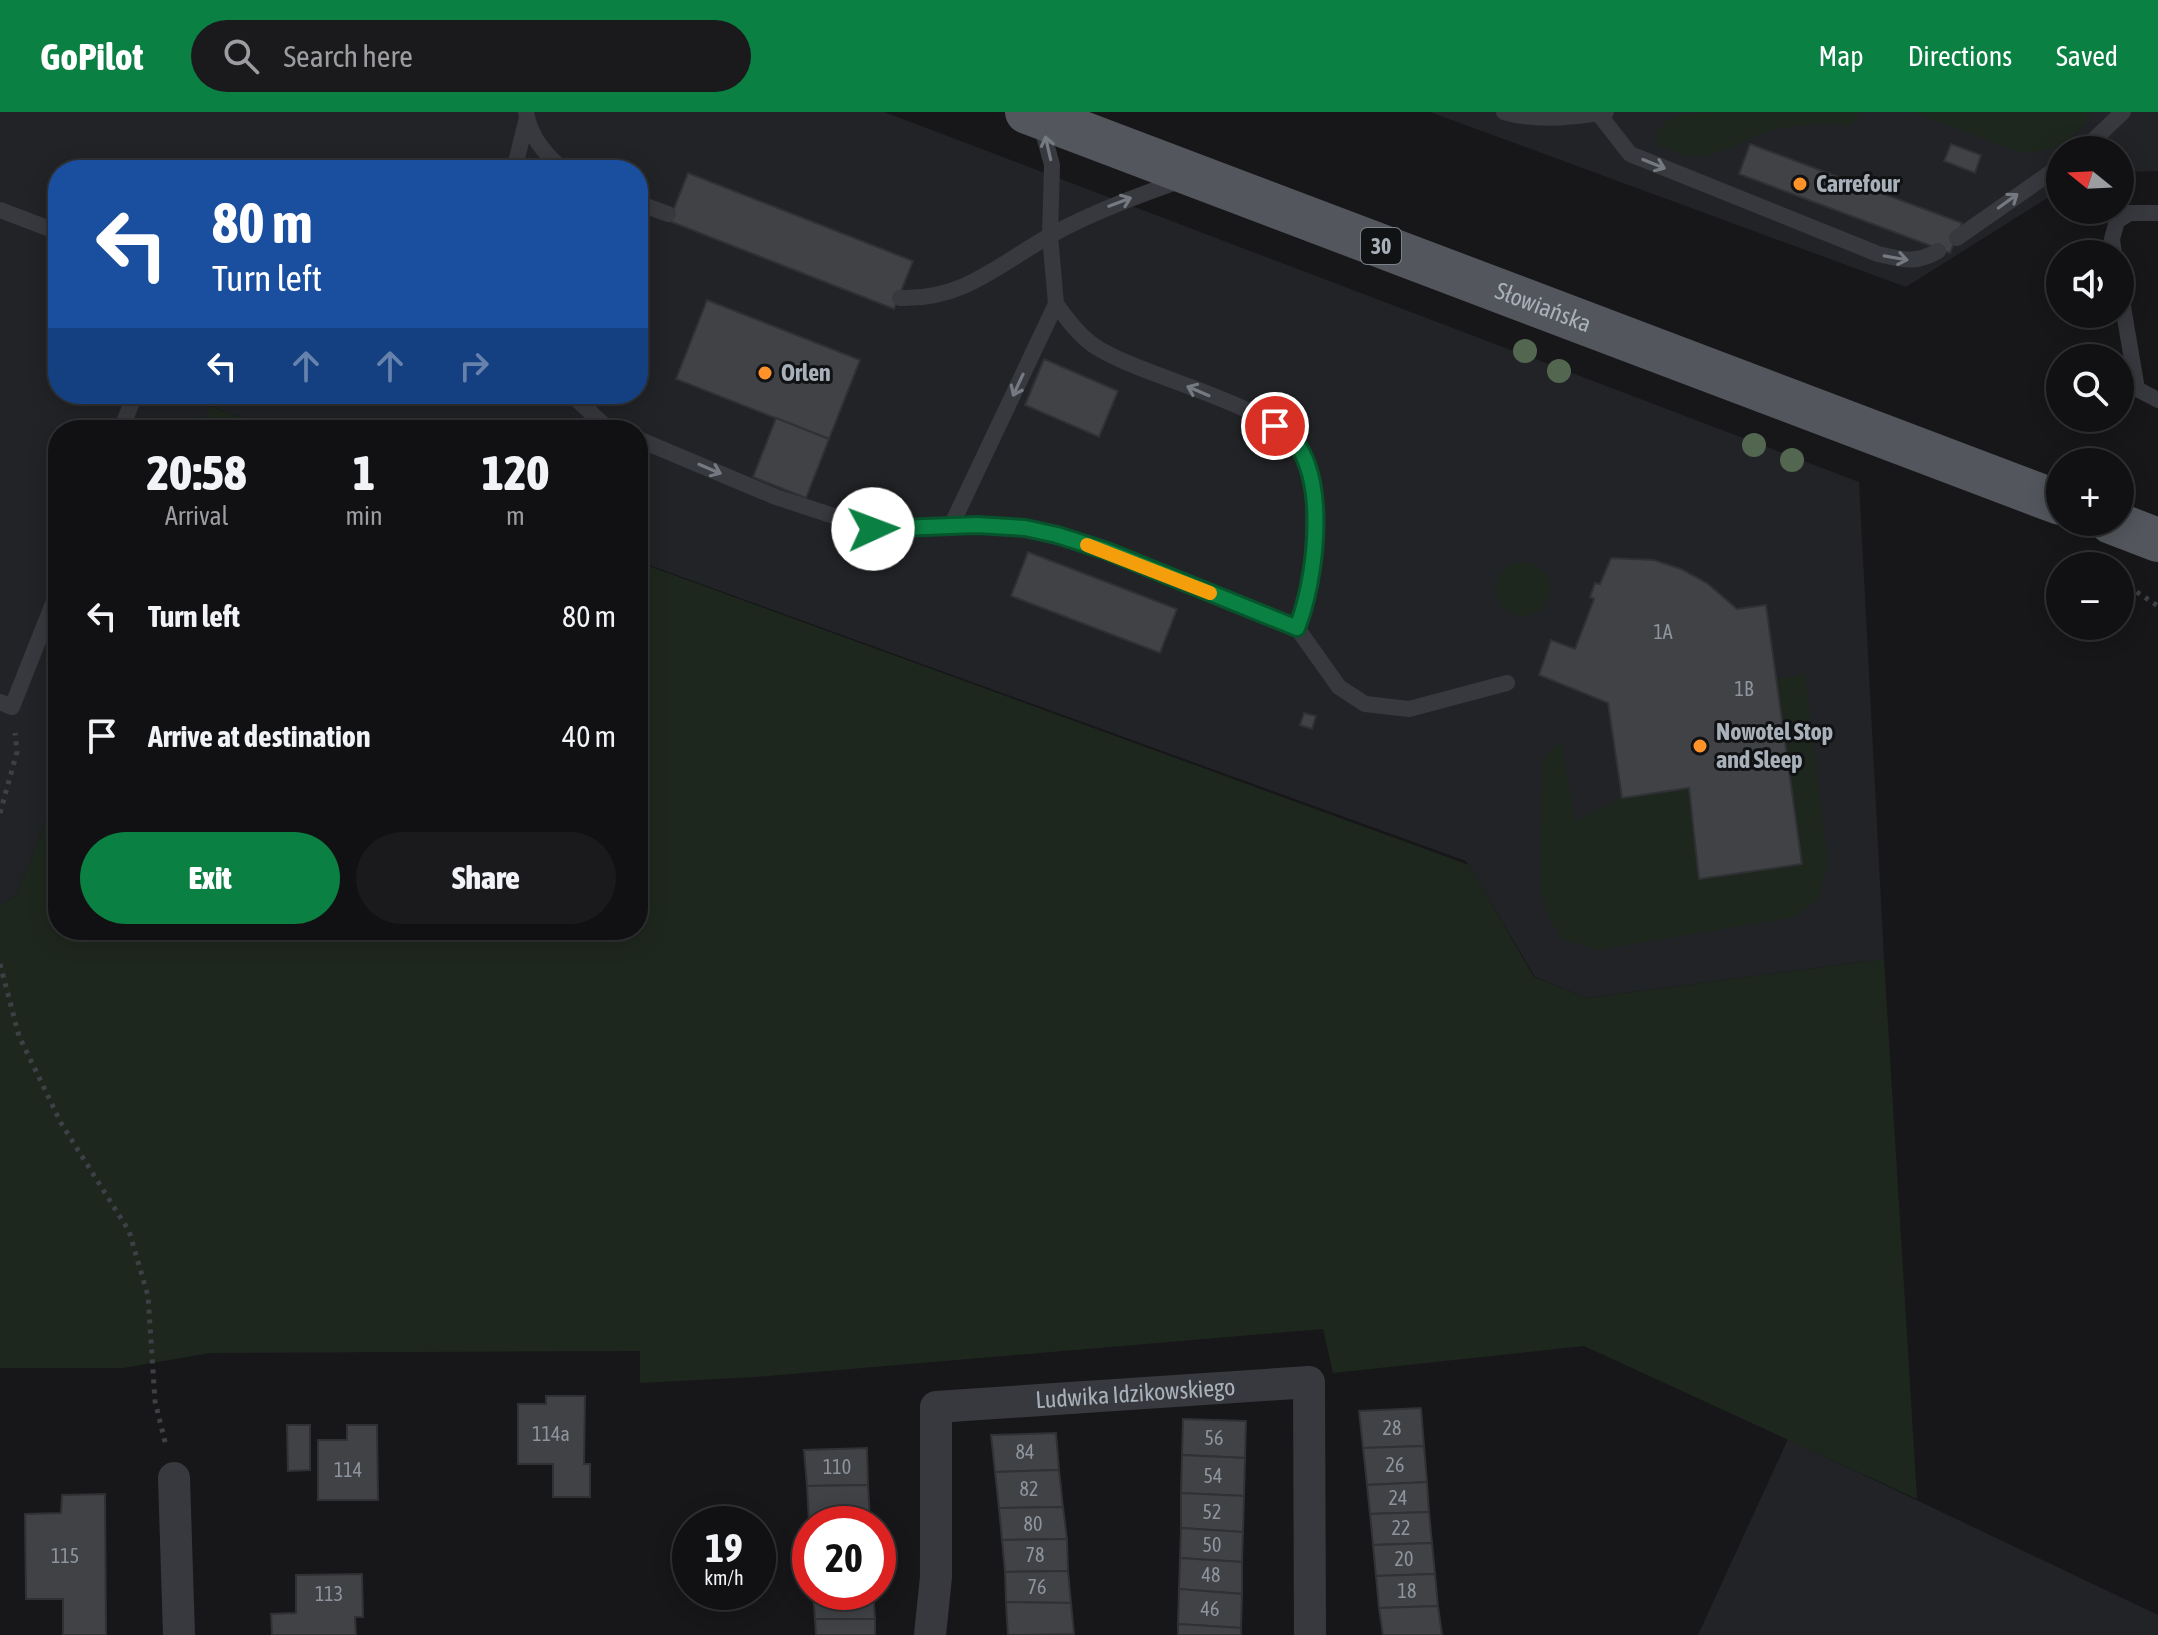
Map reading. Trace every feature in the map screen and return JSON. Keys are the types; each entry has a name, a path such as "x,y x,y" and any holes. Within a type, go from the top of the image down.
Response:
{"main road":[{"name":"Słowiańska","path":"1033,114 2046,498"},
{"path":"2134,531 2158,540"}],"street":[{"name":"Ludwika Idzikowskiego","path":"930,1635 936,1577 936,1407 1309,1382 1310,1635"},
{"path":"174,1478 179,1635"}],"lane":[{"path":"1504,112 1547,118 1602,113 1630,154 1878,254 1903,260 1922,260 1938,251"},
{"path":"2098,136 2123,112"},
{"path":"951,526 1056,304 1050,236 1052,165 1033,114"},
{"path":"516,160 526,115"},
{"path":"526,115 537,142 551,160"},
{"path":"900,298 925,298 958,289 1104,209 1195,175"},
{"path":"1957,238 2046,176"},
{"path":"648,207 668,214"},
{"path":"0,210 48,228"},
{"path":"2112,240 2117,221 2130,213 2158,213"},
{"path":"1056,304 1078,332 1107,353 1256,415 1275,426 1299,447 1308,466 1314,505 1313,561 1304,610 1297,628"},
{"path":"2127,328 2137,389 2158,400"},
{"path":"582,404 599,420"},
{"path":"648,443 776,497 873,529 951,526 1025,528 1107,551 1297,628 1339,687 1365,704 1409,709 1507,683"},
{"path":"6,704 48,613"}],"path":[{"path":"2134,590 2158,606"},
{"path":"0,813 17,752 6,704"},
{"path":"0,964 19,1036 61,1123 129,1231 148,1296 155,1401 174,1478"}],"shaded area":[{"path":"0,112 884,112 1859,482 1884,959 1587,998 1535,977 1466,861 648,565 648,420 248,420 210,406 204,420 48,420 48,816 16,896 0,905"},
{"path":"1430,112 2158,112 2158,171 2134,172 2134,136 2046,136 2046,199 1906,287"},
{"path":"1711,112 1859,113 1851,126 1808,124 1776,129 1708,155 1685,155 1659,146 1655,137 1671,119"},
{"path":"1913,112 2091,112 2073,136 2046,136 2046,149 2022,153"},
{"path":"210,406 248,420 204,420"},
{"path":"1523,562 1542,570 1550,589 1542,608 1523,616 1504,608 1496,589 1504,570"},
{"path":"648,566 1469,865 1534,977 1587,998 1884,959 1917,1499 1584,1346 1333,1373 1323,1329 755,1377 640,1383 640,1351 210,1353 123,1368 0,1368 0,905 16,896 48,816 48,940 648,940"},
{"path":"1805,674 1828,864 1818,900 1795,917 1596,950 1563,940 1550,921 1540,891 1542,761 1561,740 1575,821 1622,798 1689,788 1699,879 1802,864 1777,679"},
{"path":"1788,1439 2158,1615 2158,1635 1698,1635"}],"building":[{"path":"1750,144 1962,223 1950,253 1739,174"},
{"path":"1951,144 1981,155 1975,173 1944,161"},
{"path":"688,173 913,261 894,309 669,221"},
{"path":"707,300 860,360 829,439 676,379"},
{"path":"1044,359 1118,391 1099,437 1025,405"},
{"path":"776,418 829,439 806,498 753,477"},
{"path":"1028,552 1177,609 1160,653 1011,596"},
{"name":"Nowotel Stop and Sleep","path":"1611,558 1654,560 1681,569 1707,583 1737,609 1766,605 1802,864 1699,879 1689,788 1622,798 1608,703 1539,675 1551,640 1575,649 1594,599 1590,597 1595,583 1600,584"},
{"path":"1304,713 1316,716 1312,729 1300,725"},
{"path":"546,1396 585,1396 584,1464 590,1464 590,1497 553,1497 553,1464 518,1464 518,1404 546,1404"},
{"path":"1421,1408 1424,1446 1363,1448 1359,1411"},
{"path":"1183,1419 1246,1421 1245,1458 1182,1455"},
{"path":"287,1425 310,1425 310,1470 288,1471"},
{"path":"347,1425 377,1425 378,1500 318,1500 318,1440 347,1440"},
{"path":"1056,1433 1059,1470 995,1472 991,1435"},
{"path":"1424,1446 1427,1482 1367,1485 1363,1448"},
{"path":"867,1448 868,1485 807,1486 804,1450"},
{"path":"1182,1455 1245,1458 1244,1496 1181,1493"},
{"path":"1059,1470 1063,1507 999,1508 995,1472"},
{"path":"1427,1482 1429,1512 1370,1514 1367,1485"},
{"path":"868,1485 869,1506 808,1506 807,1486"},
{"path":"1181,1493 1244,1496 1243,1532 1181,1528"},
{"path":"105,1494 106,1635 63,1635 63,1599 26,1599 25,1514 61,1513 62,1495"},
{"path":"1063,1507 1067,1539 1002,1540 999,1508"},
{"path":"1429,1512 1432,1543 1373,1545 1370,1514"},
{"path":"1181,1528 1243,1532 1242,1562 1180,1558"},
{"path":"1067,1539 1068,1571 1005,1572 1002,1540"},
{"path":"1432,1543 1435,1574 1376,1576 1373,1545"},
{"path":"1180,1558 1242,1562 1242,1594 1179,1589"},
{"path":"1068,1571 1071,1603 1006,1602 1005,1572"},
{"path":"362,1574 363,1617 355,1617 356,1635 272,1635 271,1614 296,1613 296,1575"},
{"path":"1435,1574 1438,1606 1379,1608 1376,1576"},
{"path":"1179,1589 1242,1594 1241,1628 1178,1624"},
{"path":"1006,1602 1071,1603 1074,1634 1008,1635"},
{"path":"1438,1606 1442,1635 1383,1635 1379,1608"},
{"path":"814,1610 874,1610 875,1619 815,1619"},
{"path":"815,1619 875,1619 875,1635 816,1635"},
{"path":"1178,1624 1241,1628 1241,1635 1178,1635"}],"slow traffic":[{"path":"1087,545 1210,593"}],"place":[{"name":"Carrefour","path":"1800,184"},
{"name":"Orlen","path":"765,373"},
{"name":"Nowotel Stop and Sleep","path":"1700,746"}],"route":[{"path":"873,529 977,525 1025,528 1057,535 1107,551 1297,628 1304,610 1313,561 1312,485 1299,447 1275,426"}]}
